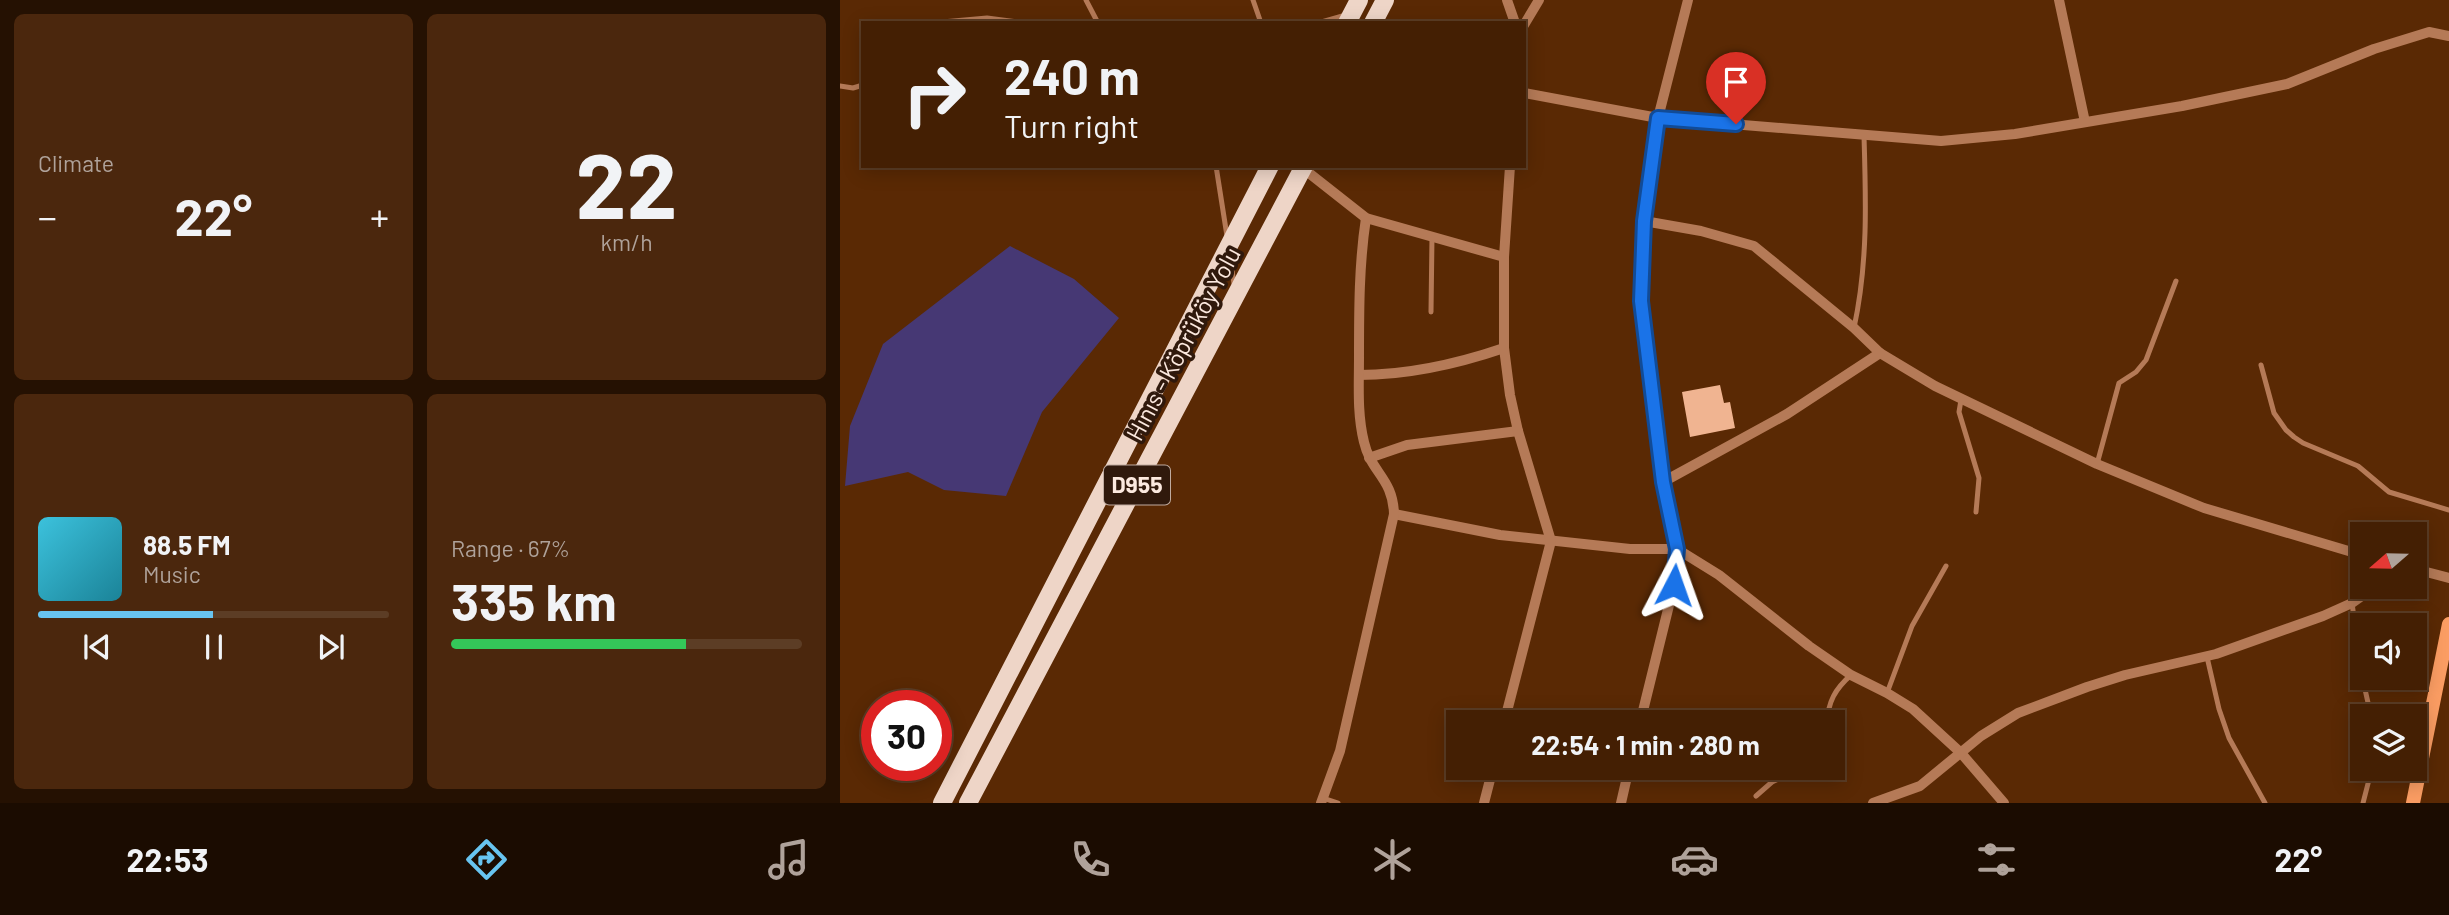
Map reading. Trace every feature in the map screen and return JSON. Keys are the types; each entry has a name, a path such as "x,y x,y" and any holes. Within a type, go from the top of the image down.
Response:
{"main road":[{"path":"1374,21 1385,0"},
{"name":"Hınıs - Köprüköy Yolu","path":"942,803 1269,168"},
{"name":"Hınıs - Köprüköy Yolu","path":"968,803 1236,298 1301,168"},
{"path":"2427,717 2449,624"},
{"path":"2413,803 2416,781"}],"street":[{"path":"1507,0 1514,21"},
{"path":"1526,21 1538,0"},
{"path":"1643,710 1674,585 1677,549 1663,482 1641,301 1644,221 1658,118 1688,0"},
{"path":"2059,0 2085,122"},
{"path":"1526,93 1658,118 1941,141 2015,134 2182,106 2287,84 2374,49 2429,33 2449,36"},
{"path":"1303,168 1366,218 1504,257"},
{"path":"1507,710 1551,541 1518,431 1504,348 1504,257 1510,168"},
{"path":"1322,800 1340,751 1394,514 1394,498 1388,484 1369,458 1359,415 1359,299 1366,218"},
{"path":"1644,221 1701,231 1754,246 1854,328 1880,353 1935,386 2097,464 2204,508 2350,551"},
{"path":"1359,375 1391,375 1419,371 1504,348"},
{"path":"1663,482 1787,414 1880,353"},
{"path":"1369,458 1407,445 1518,431"},
{"path":"1394,514 1500,535 1630,549 1677,549 1719,575 1809,646 1851,675 1887,692 1913,709 1961,752 2004,803"},
{"path":"2427,572 2449,578"},
{"path":"1873,803 1920,786 1998,724 2044,702 2125,675 2207,656 2337,611 2358,599"},
{"path":"1484,803 1490,780"},
{"path":"1621,803 1626,780"}],"lane":[{"path":"1086,0 1096,21"},
{"path":"1253,0 1260,21"},
{"path":"1324,21 1353,12 1374,21"},
{"path":"953,21 987,18 1010,21"},
{"path":"840,86 853,89 861,86"},
{"path":"1854,328 1867,235 1864,135"},
{"path":"1216,168 1236,298"},
{"path":"1431,312 1432,237"},
{"path":"2097,464 2119,383 2136,372 2146,360 2176,281"},
{"path":"2261,365 2274,413 2294,437 2358,466 2389,492 2449,510"},
{"path":"1962,398 1959,411 1979,478 1976,513"},
{"path":"1887,692 1912,626 1947,566"},
{"path":"2352,603 2368,704"},
{"path":"2207,656 2219,709 2229,738 2265,803"},
{"path":"1828,710 1833,694 1851,675"},
{"path":"1756,796 1776,780"},
{"path":"2363,803 2369,781"},
{"path":"1322,800 1338,803"}],"shaded area":[{"path":"1010,246 1074,279 1119,318 1042,412 1006,496 944,490 908,472 845,486 850,426 883,344"}],"building":[{"path":"1720,385 1724,403 1730,402 1735,428 1690,437 1682,392"}],"route":[{"path":"1674,585 1677,549 1663,482 1641,301 1644,221 1658,118 1736,124"}]}
